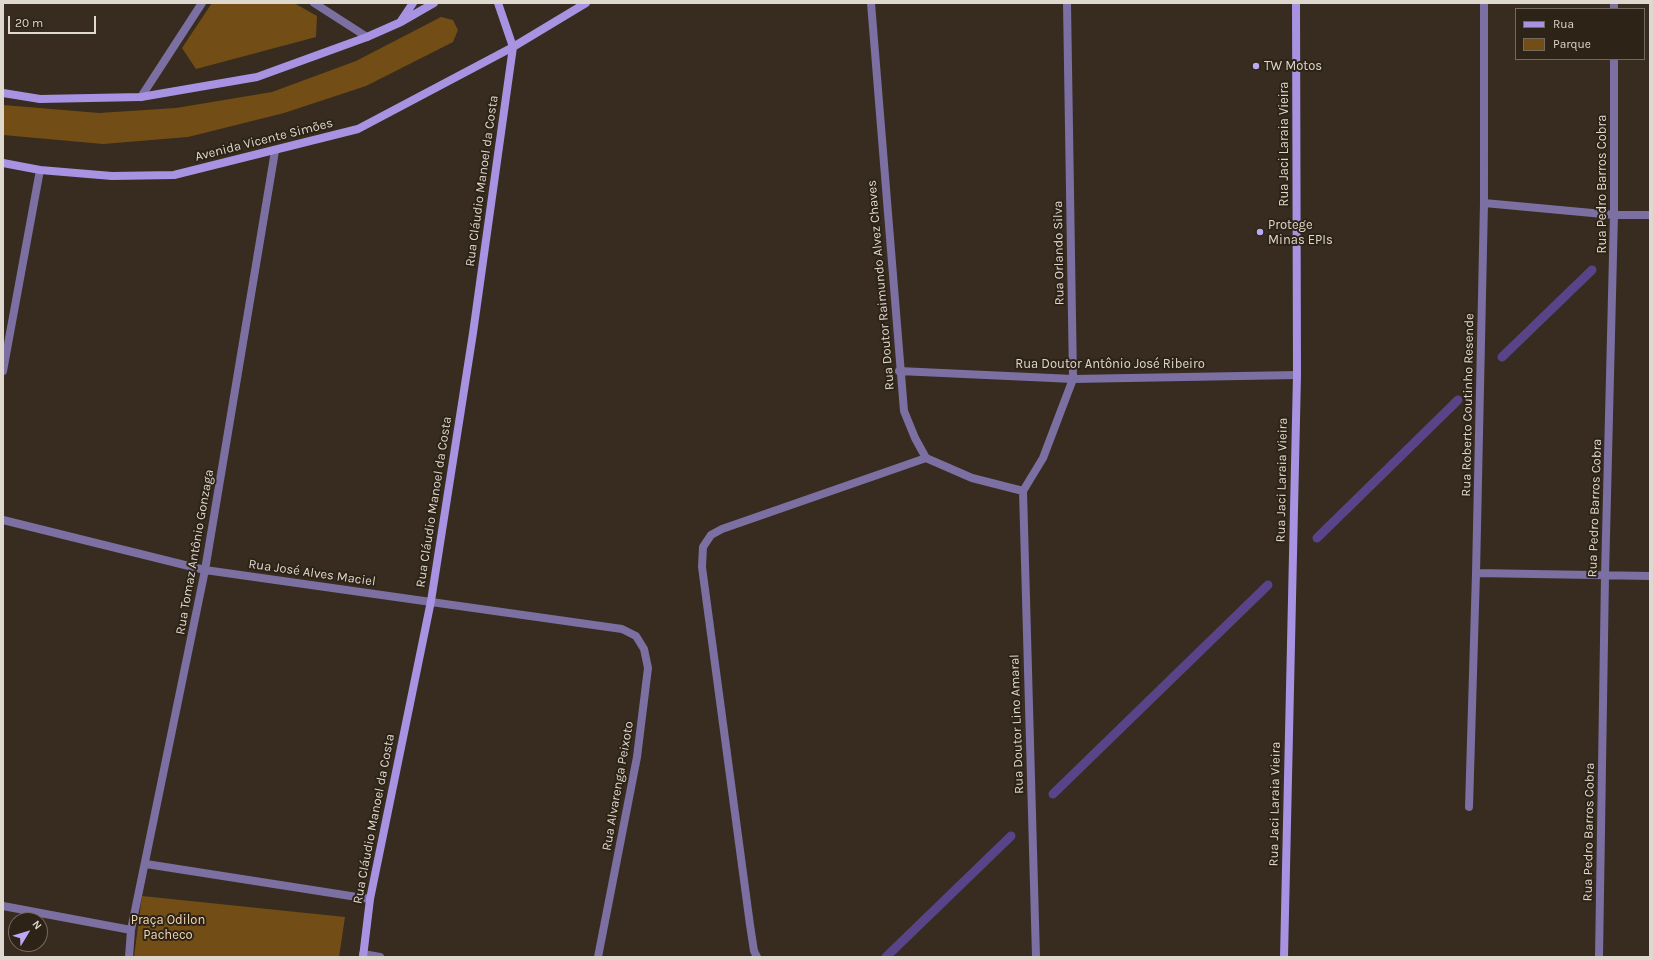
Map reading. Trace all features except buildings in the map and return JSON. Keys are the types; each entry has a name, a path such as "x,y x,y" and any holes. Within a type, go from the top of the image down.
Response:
{"street":[{"path":"142,97 202,3"},
{"path":"314,3 367,38"},
{"path":"400,22 413,3"},
{"path":"3,93 40,99 142,97 257,77 367,38 434,3"},
{"path":"498,3 512,47"},
{"name":"Avenida Vicente Simões","path":"3,163 40,170 112,176 174,175 358,128 512,47 586,3"},
{"name":"Rua Doutor Raimundo Alvez Chaves","path":"871,3 899,371 904,411 915,438 926,458"},
{"name":"Rua Orlando Silva","path":"1023,491 1043,458 1073,379 1067,3"},
{"name":"Rua Jaci Laraia Vieira","path":"1284,957 1297,375 1296,3"},
{"name":"Rua Roberto Coutinho Resende","path":"1469,806 1476,573 1484,203 1484,3"},
{"name":"Rua Cláudio Manoel da Costa","path":"363,956 370,899 431,601 473,332 512,47"},
{"name":"Rua Pedro Barros Cobra","path":"1599,957 1605,576 1614,215 1614,60"},
{"name":"Rua Tomaz Antônio Gonzaga","path":"129,957 131,930 146,864 205,570 275,150"},
{"path":"3,371 40,170"},
{"path":"1484,203 1614,215 1650,215"},
{"name":"Rua Doutor Antônio José Ribeiro","path":"899,371 1073,379 1297,375"},
{"path":"757,957 754,951 750,926 702,566 703,546 711,535 722,529 926,458 972,478 1023,491"},
{"name":"Rua Doutor Lino Amaral","path":"1023,491 1036,957"},
{"name":"Rua José Alves Maciel","path":"3,520 205,570 622,629"},
{"path":"1476,573 1650,576"},
{"name":"Rua Alvarenga Peixoto","path":"598,957 637,757 648,668 644,649 636,636 622,629"},
{"path":"146,864 370,899"},
{"path":"3,906 131,930"},
{"path":"363,956 380,957"}],"green space":[{"path":"212,3 294,3 317,16 316,37 196,69 182,48"},
{"path":"441,17 453,20 458,30 453,42 366,86 284,113 188,137 103,144 3,135 3,105 99,113 176,108 272,92 356,61"},
{"name":"Praça Odilon Pacheco","path":"142,896 345,917 339,957 134,957"}],"waterway":[{"path":"1502,357 1592,270"},
{"path":"1317,538 1458,400"},
{"path":"1053,794 1268,585"},
{"path":"886,957 1011,836"}],"place":[{"name":"TW Motos","path":"1256,66"},
{"name":"Protege Minas EPIs","path":"1260,232"}]}
